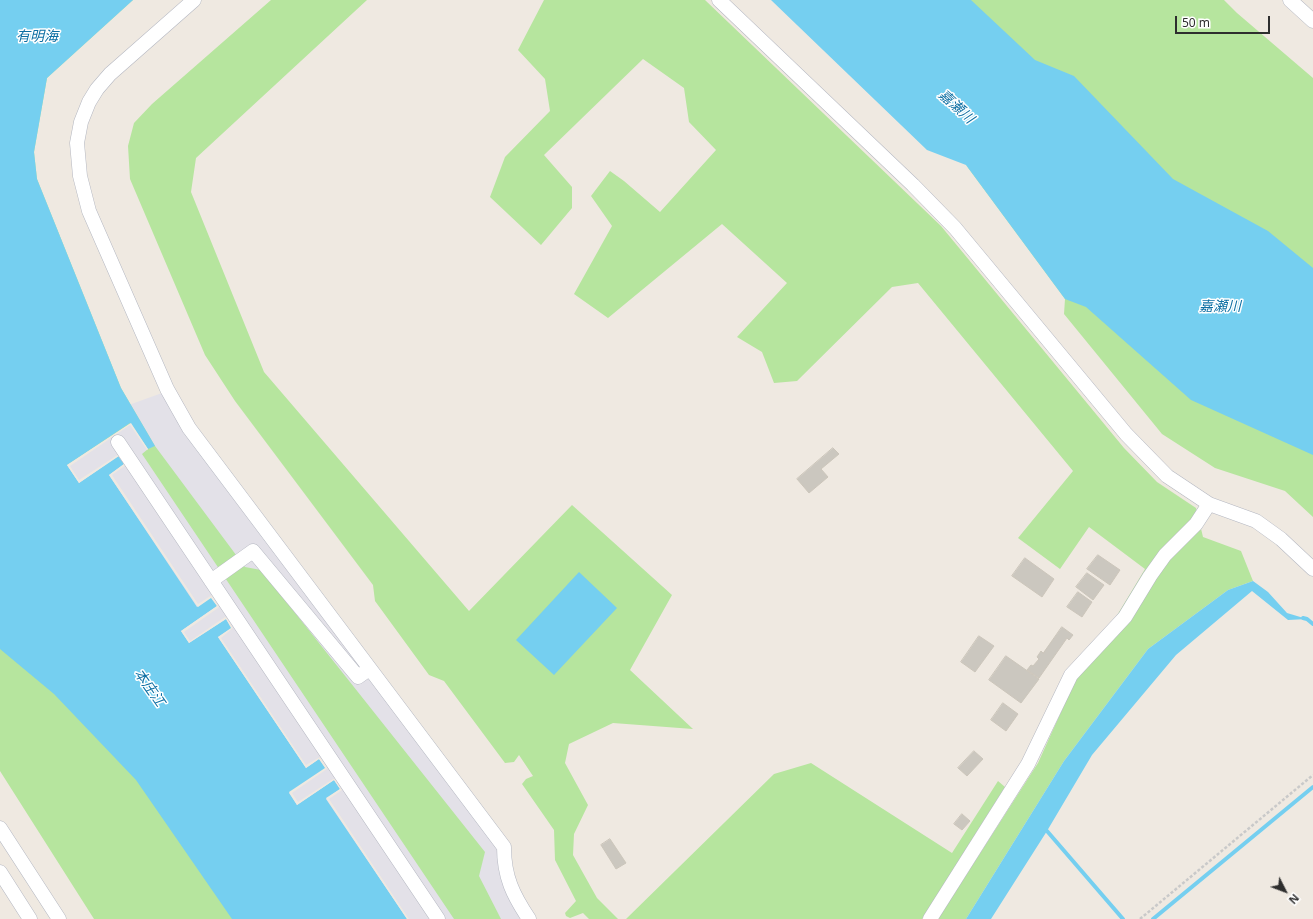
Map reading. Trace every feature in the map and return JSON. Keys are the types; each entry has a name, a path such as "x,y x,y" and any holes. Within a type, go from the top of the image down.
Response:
{"street":[{"path":"194,0 110,74 97,89 89,102 81,122 77,142 80,176 89,211 167,389 190,428 504,847 504,861 508,879 515,898 529,919"},
{"path":"719,0 913,185 955,228 1126,434 1167,476 1209,504 1256,521 1281,539 1313,569"},
{"path":"1290,0 1313,21"},
{"path":"118,442 438,919"},
{"path":"930,919 1028,764 1071,675 1126,617 1150,576 1165,555 1196,524 1209,504"},
{"path":"211,581 253,551 358,677 365,672"},
{"path":"0,828 59,919"},
{"path":"0,872 30,919"}],"path":[{"path":"1140,919 1313,775"}],"shaded area":[{"path":"162,393 499,851 522,919 291,919 0,468 126,406"}],"green space":[{"path":"0,0 133,0 47,78 34,152 37,179 121,388 155,446 245,567 261,570 485,852 479,876 501,919 454,919 142,454 148,449 131,423 67,465"},
{"path":"271,0 367,0 196,158 191,192 264,372 469,611 572,505 672,595 630,670 693,729 613,723 569,744 565,763 588,805 574,834 573,855 597,898 618,919 589,919 583,913 570,918 566,916 565,913 576,901 555,860 554,830 522,784 526,779 533,776 519,755 514,762 505,763 444,681 429,675 375,601 373,585 235,401 205,355 130,179 128,146 134,123 152,104"},
{"path":"544,0 705,0 941,226 1124,448 1157,482 1196,508 1203,537 1241,551 1253,581 1228,590 1148,649 1064,761 966,919 938,919 1038,763 1076,679 1071,666 1116,617 1145,569 1089,527 1060,569 1018,538 1073,471 918,283 892,287 797,381 774,383 762,352 737,337 787,283 722,224 608,318 574,294 612,226 591,196 610,171 660,212 716,150 689,122 684,88 643,59 544,155 572,187 572,208 541,245 490,197 505,157 550,111 545,79 518,50"},
{"path":"940,0 1224,0 1237,13 1313,78 1313,323"},
{"path":"966,165 1313,427 1313,517 1285,491 1215,468 1162,434 1064,314 1065,299"},
{"path":"0,595 261,919 94,919 0,771"},
{"path":"811,763 952,853 998,781 1005,787 922,919 626,919 774,774"}],"water":[{"path":"0,0 133,0 47,78 34,152 37,179 121,388 155,446 148,449 130,423 67,465 79,483 118,456 124,464 109,475 197,607 211,597 217,606 181,631 189,643 226,619 232,628 218,637 306,768 319,759 326,768 289,793 297,805 334,780 340,789 326,799 407,919 232,919 136,780 54,694 0,649"},
{"name":"嘉瀬川","path":"771,0 971,0 1035,60 1074,76 1173,179 1268,231 1313,268 1313,455 1191,400 1086,307 1065,299 966,165 927,150"},
{"path":"579,572 617,608 554,675 516,640"},
{"path":"1253,581 1268,592 1287,613 1307,619 1288,620 1252,591 1176,655 1092,755 1047,831 991,919 966,919 1064,761 1148,649 1228,590"}],"pier":[{"path":"131,423 148,449 147,450 130,425 70,466 79,480 119,454 126,465 112,475 198,604 212,595 219,606 184,632 190,641 225,617 227,618 233,628 221,638 306,765 320,757 327,767 327,769 292,793 298,802 335,779 342,790 329,799 409,919 407,919 326,798 340,789 334,780 297,805 289,792 325,768 319,759 306,768 218,637 231,628 226,619 189,643 181,631 217,606 211,598 198,607 109,475 124,464 119,456 79,483 67,465"}],"building":[{"path":"833,448 839,454 821,469 828,477 809,493 797,479"},
{"path":"1098,555 1120,570 1110,585 1087,569"},
{"path":"1025,558 1054,579 1042,597 1012,576"},
{"path":"1087,573 1104,585 1093,600 1076,587"},
{"path":"1078,592 1092,602 1082,617 1067,607"},
{"path":"1062,627 1073,635 1069,640 1067,638 1039,678 1027,670 1039,659 1037,657 1041,651 1043,653"},
{"path":"979,636 994,646 975,672 961,662"},
{"path":"1006,656 1039,679 1021,703 989,680"},
{"path":"1003,703 1018,714 1006,731 991,720"},
{"path":"974,751 983,759 967,776 958,768"},
{"path":"962,814 970,821 962,830 954,824"},
{"path":"610,839 626,863 616,869 601,845"}],"waterway":[{"path":"1303,618 1307,619 1313,624"},
{"path":"1153,919 1313,787"},
{"path":"1047,831 1123,919"}],"water label":[{"name":"有明海","path":"37,37"},
{"name":"本庄江","path":"149,688"}]}
